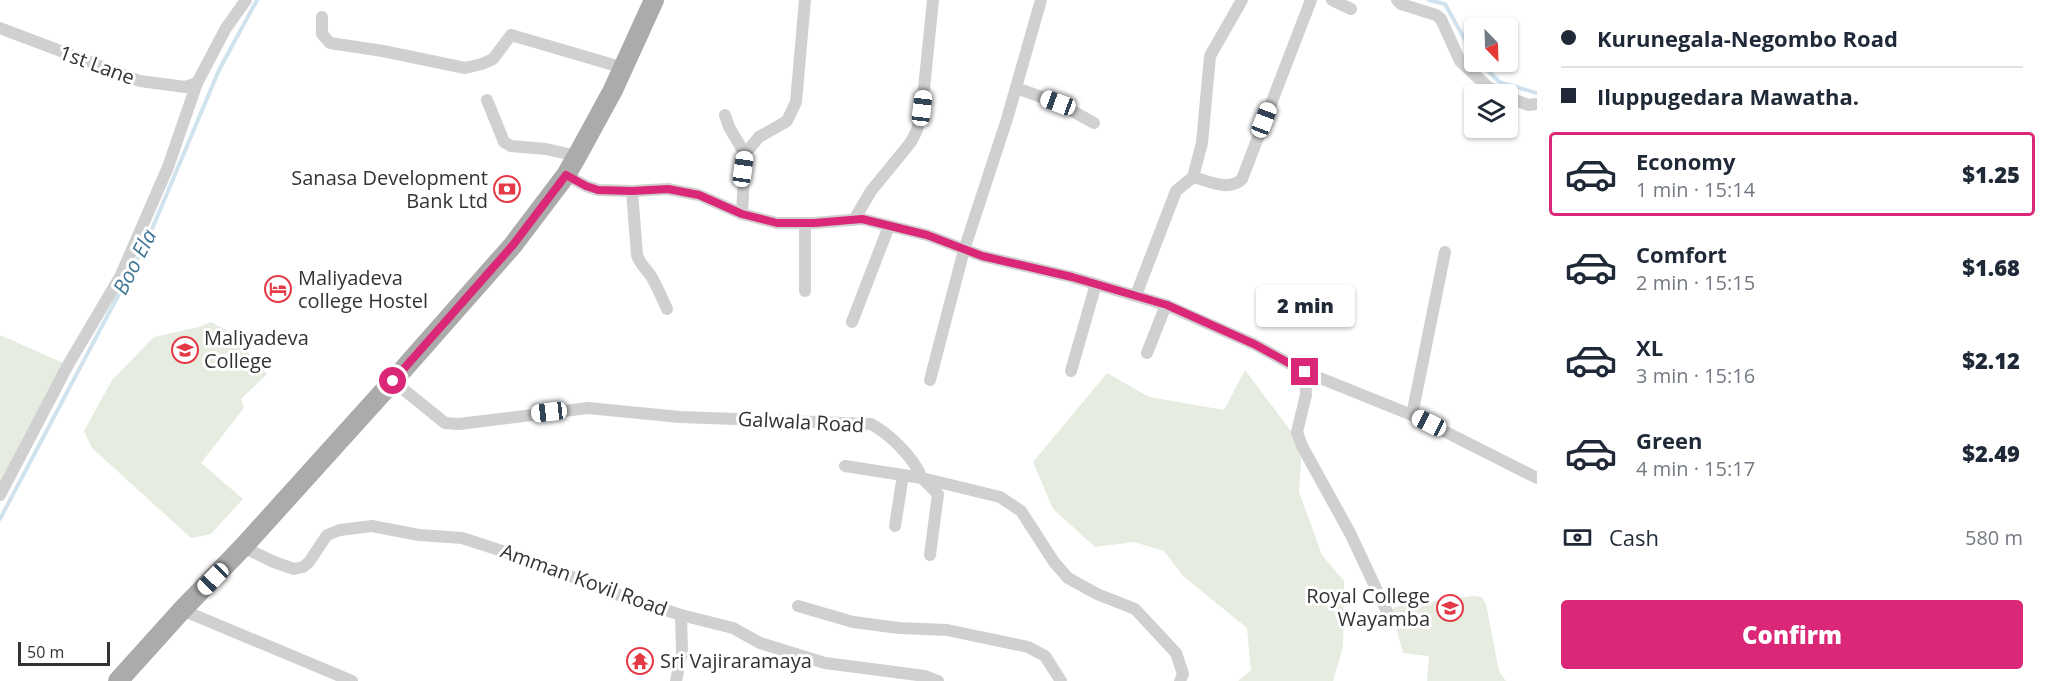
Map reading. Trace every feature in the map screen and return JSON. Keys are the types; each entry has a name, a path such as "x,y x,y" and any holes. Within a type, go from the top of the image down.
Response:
{"main road":[{"path":"118,681 243,547 513,245 566,175 577,156 624,68 654,0"}],"street":[{"path":"0,495 68,365 120,275 168,167 197,83 226,28 246,0"},
{"path":"745,154 759,137 788,122 796,102 805,0"},
{"path":"854,220 871,191 911,142 917,130 922,108 933,0"},
{"path":"930,380 964,249 1016,88 1041,0"},
{"path":"1136,295 1176,191 1193,177 1202,143 1210,56 1242,0"},
{"path":"1193,177 1228,186 1237,185 1242,179 1311,0"},
{"path":"1332,0 1351,9"},
{"path":"1398,0 1401,4 1441,18 1460,61 1485,84"},
{"path":"322,17 322,34 330,43 465,68 493,59 511,35 624,68"},
{"name":"1st Lane","path":"0,28 140,81 185,87 197,83"},
{"path":"1016,88 1058,103 1094,123"},
{"path":"487,100 504,142 511,146 546,149 577,156"},
{"path":"1518,101 1528,105 1537,104"},
{"path":"725,115 729,127 745,154 742,214"},
{"path":"566,175 598,190 668,189 699,195 742,214 777,223 862,219 927,235 982,256 1136,295 1167,305 1254,344 1305,372 1412,415 1537,478"},
{"path":"632,191 637,255 640,263 655,283 667,309"},
{"path":"805,223 805,291"},
{"path":"852,322 889,226"},
{"path":"1412,415 1445,252"},
{"path":"1071,371 1096,284"},
{"path":"1147,354 1167,305"},
{"path":"1305,372 1306,395 1297,432 1302,446 1350,533 1389,616"},
{"name":"Galwala Road","path":"393,381 445,423 473,423 588,408 680,417 871,424 883,431 918,468 922,478 938,494 930,555"},
{"path":"845,466 922,478 1000,497 1021,511 1054,562 1068,578 1097,594 1135,609 1176,653 1183,674 1179,681"},
{"path":"896,526 903,475"},
{"name":"Amman Kovil Road","path":"243,547 274,562 294,568 303,567 327,535 340,530 372,526 462,538 524,558 613,593 681,615 733,628 760,643 825,663 926,676 938,681"},
{"path":"798,606 854,622 899,628 947,630 1028,647 1045,656 1061,681"},
{"path":"182,610 352,681"},
{"path":"676,681 682,652 681,615"}],"shaded area":[{"path":"211,322 228,331 267,374 241,399 244,408 201,463 243,499 211,534 191,538 92,448 84,431 112,380 154,337"},
{"path":"0,335 68,365 0,495"},
{"path":"1245,370 1302,446 1299,492 1322,555 1344,581 1343,647 1333,681 1238,681 1251,670 1247,628 1183,576 1164,551 1134,542 1095,547 1053,509 1033,462 1107,373 1149,397 1224,410"},
{"path":"1473,596 1482,597 1486,604 1499,671 1506,681 1427,681 1429,658 1403,653 1392,612 1394,607"}],"waterway":[{"name":"Boo Ela","path":"0,519 147,241 219,70 257,0"},
{"name":"Boo Ela","path":"1429,0 1445,4 1464,38"},
{"name":"Boo Ela","path":"1490,72 1499,82 1537,93"}],"place":[{"name":"Sanasa Development Bank Ltd","path":"507,189"},
{"name":"Maliyadeva college Hostel","path":"278,289"},
{"name":"Maliyadeva College","path":"185,350"},
{"name":"Royal College Wayamba","path":"1450,608"},
{"name":"Sri Vajiraramaya","path":"640,661"}],"route":[{"path":"393,381 513,245 566,175 598,190 668,189 699,195 742,214 777,223 862,219 927,235 982,256 1072,277 1167,305 1254,344 1305,372"}]}
